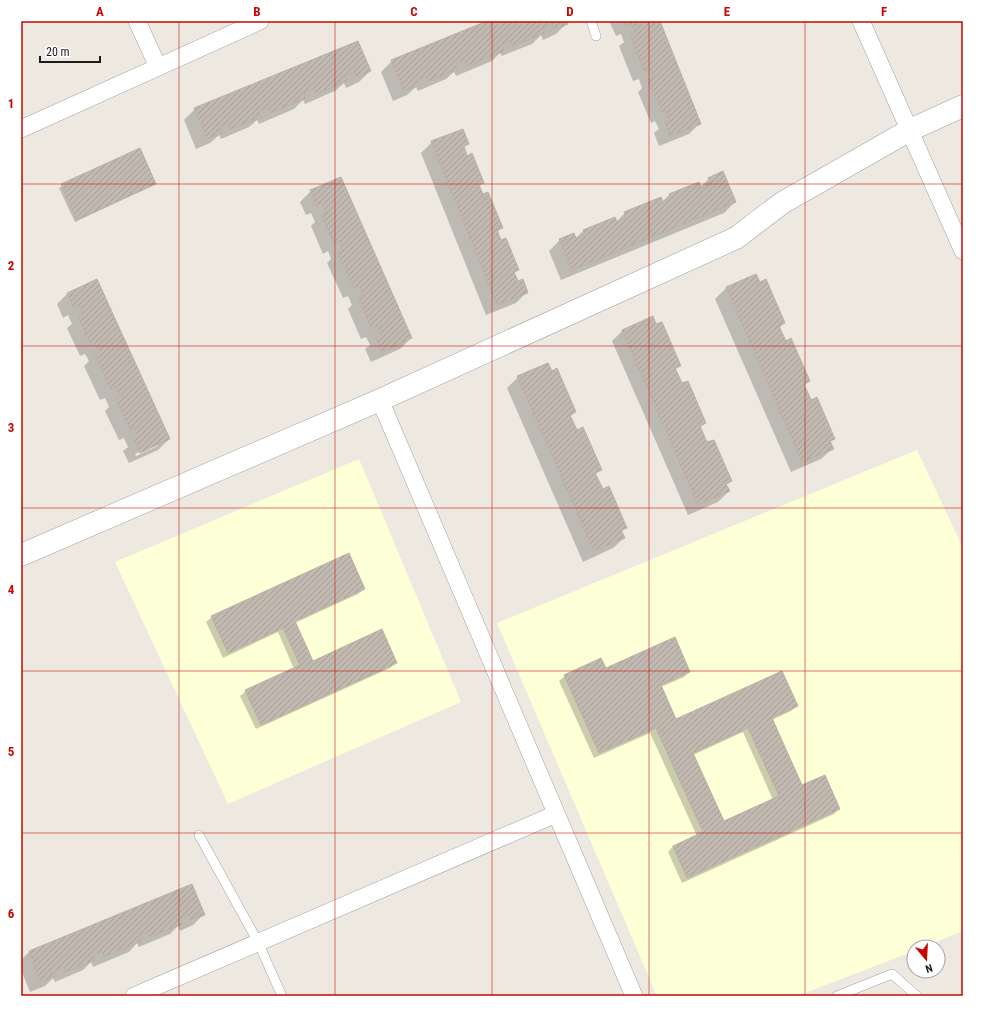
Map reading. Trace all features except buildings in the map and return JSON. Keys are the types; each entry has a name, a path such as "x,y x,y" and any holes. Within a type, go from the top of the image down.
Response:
{"street":[{"path":"138,21 158,67"},
{"path":"21,129 260,21"},
{"path":"861,21 963,251"},
{"path":"21,555 380,400 736,238 782,203 910,130 963,106"},
{"path":"380,400 634,996"},
{"path":"134,996 556,814"}],"lane":[{"path":"591,21 596,36"},
{"path":"199,834 258,942 282,996"},
{"path":"837,996 892,974 917,996"}],"shaded area":[{"path":"917,450 963,548 963,931 943,939 906,939 906,954 797,996 657,996 497,623"},
{"path":"359,459 461,702 228,804 115,562"}]}
